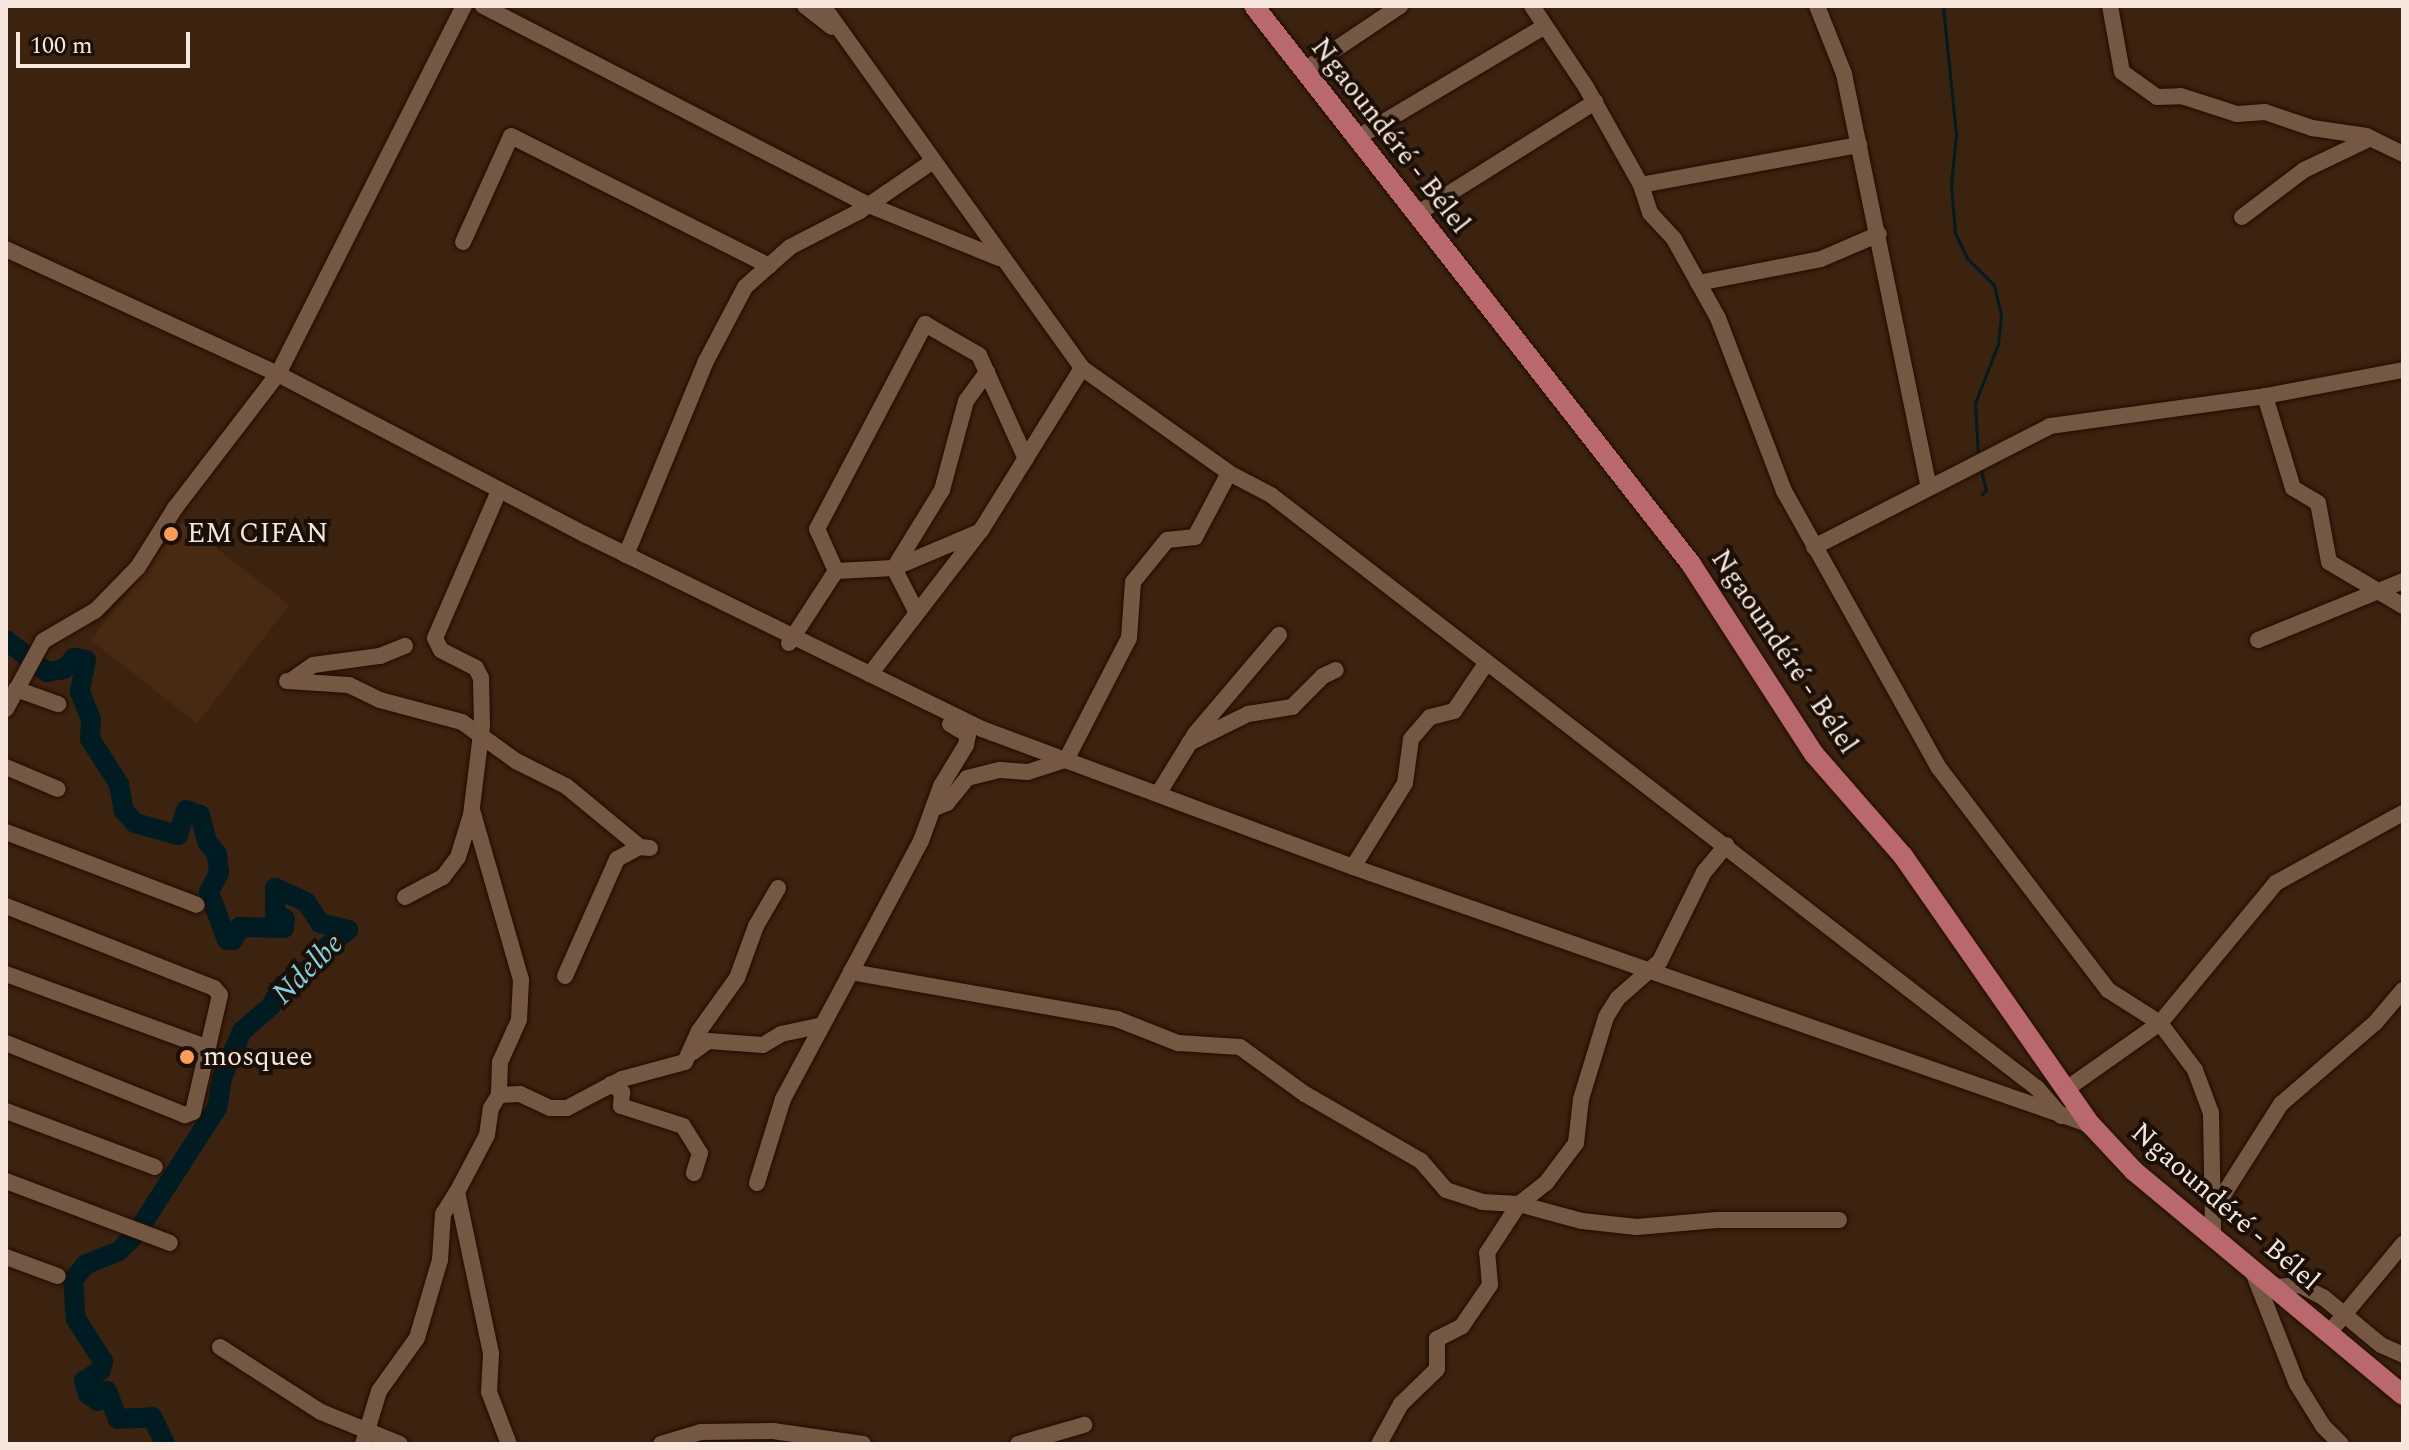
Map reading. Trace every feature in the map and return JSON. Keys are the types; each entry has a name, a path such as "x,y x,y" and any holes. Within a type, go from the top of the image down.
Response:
{"main road":[{"name":"Ngaoundéré - Bélel","path":"1254,6 1355,139 1691,564 1814,754 1903,856 2091,1125 2134,1171 2213,1222 2253,1272 2400,1387"}],"street":[{"path":"58,704 10,699 36,650 96,610 138,567 175,508 278,374 464,6"},
{"path":"483,6 869,205 999,258"},
{"path":"805,6 842,35"},
{"path":"823,6 999,258 1082,368 1229,473 1271,495 1485,665 1727,845 2037,1088 2062,1117"},
{"path":"1303,71 1400,6"},
{"path":"1532,6 1595,102 1641,185 1650,213 1674,239 1698,283 1755,407 1784,491 1939,768 1993,843 2108,990 2160,1023 2195,1070 2211,1113 2213,1222"},
{"path":"1817,6 1844,74 1928,485"},
{"path":"2110,6 2122,72 2157,97 2181,96 2237,114 2265,112 2312,128 2371,138 2403,154"},
{"path":"1355,139 1545,26"},
{"path":"1415,215 1595,102"},
{"path":"463,242 511,136 769,266"},
{"path":"2242,217 2304,170 2371,138"},
{"path":"1641,185 1859,145"},
{"path":"626,555 705,363 745,287 790,247 869,205 933,161"},
{"path":"1698,283 1821,259 1879,234"},
{"path":"6,249 278,374 791,640 870,674 982,729 1353,867 2091,1125"},
{"path":"836,571 817,529 925,324 979,355 1026,459"},
{"path":"870,674 981,530 1082,368"},
{"path":"1814,547 1928,485 2050,426 2265,396 2403,370"},
{"path":"894,568 942,490 966,401 987,372"},
{"path":"2265,396 2293,488 2318,503 2329,562 2403,606"},
{"path":"937,807 947,803 967,778 991,771 1041,770 1066,760 1129,638 1133,582 1167,540 1195,537 1229,473"},
{"path":"405,897 443,877 458,857 472,810 481,732 480,673 441,650 435,638 499,491"},
{"path":"836,571 894,568 981,530"},
{"path":"894,568 917,613"},
{"path":"791,640 836,571"},
{"path":"2258,640 2403,581"},
{"path":"1158,794 1189,743 1279,635"},
{"path":"405,646 380,656 313,665 290,680 349,685 481,732 516,761 566,786 645,847 617,859 565,976"},
{"path":"1353,867 1405,783 1411,739 1430,717 1454,711 1485,665"},
{"path":"1189,743 1248,714 1292,707 1336,670"},
{"path":"757,1183 783,1099 818,1026 851,972 937,807 941,786 968,735 939,720 915,696"},
{"path":"6,767 58,789"},
{"path":"365,1436 379,1391 417,1338 440,1260 443,1214 487,1135 491,1108 499,1095 500,1062 519,1020 521,980 472,810"},
{"path":"2065,1090 2160,1023 2276,883 2403,813"},
{"path":"6,832 197,905"},
{"path":"1379,1444 1401,1404 1437,1369 1437,1339 1462,1326 1490,1285 1487,1253 1519,1204 1546,1183 1576,1143 1581,1099 1606,1017 1618,998 1650,972 1704,872 1727,845"},
{"path":"693,1052 699,1031 737,978 778,888"},
{"path":"6,906 219,991 193,1112 185,1115 6,1043"},
{"path":"851,972 1117,1019 1178,1043 1240,1047 1305,1094 1421,1161 1446,1190 1482,1202 1519,1204 1582,1221 1637,1227 1717,1220 1839,1220"},
{"path":"6,974 208,1048"},
{"path":"2213,1222 2281,1104 2375,1023 2403,990"},
{"path":"499,1095 520,1094 550,1108 567,1108 611,1084 685,1062 708,1041 763,1045 781,1034 818,1026"},
{"path":"611,1084 622,1092 621,1106 683,1126 700,1153 694,1173"},
{"path":"6,1111 155,1167"},
{"path":"6,1181 170,1243"},
{"path":"457,1192 491,1354 489,1392 509,1444"},
{"path":"2329,1333 2403,1244"},
{"path":"6,1257 58,1276"},
{"path":"2253,1272 2297,1384 2323,1426 2341,1444"},
{"path":"2276,1287 2300,1285 2346,1313 2381,1345 2403,1355"},
{"path":"220,1347 321,1412 365,1436 400,1444"},
{"path":"1018,1444 1084,1425"},
{"path":"661,1444 701,1432 863,1444"}],"shaded area":[{"path":"183,522 289,605 197,723 91,640"}],"waterway":[{"path":"1943,6 1956,135 1951,185 1955,233 1967,258 1994,285 2001,316 1998,344 1975,403 1978,455"},
{"path":"1981,470 1986,490 1982,494"},
{"name":"Ndelbe","path":"6,640 47,672 64,669 74,658 86,660 80,692 91,719 90,739 119,784 124,811 135,823 178,835 186,810 200,815 207,842 217,854 219,873 209,892 227,940 233,940 240,927 284,928 285,919 275,913 275,888 306,902 320,923 348,930 325,948 318,963 283,985 271,1006 242,1031 222,1078 217,1108 135,1235 119,1251 86,1264 73,1280 76,1319 103,1361 101,1370 84,1381 88,1394 98,1401 101,1392 107,1391 118,1419 152,1417 165,1444"}],"place":[{"name":"EM CIFAN","path":"171,534"},
{"name":"mosquee","path":"187,1057"}]}
